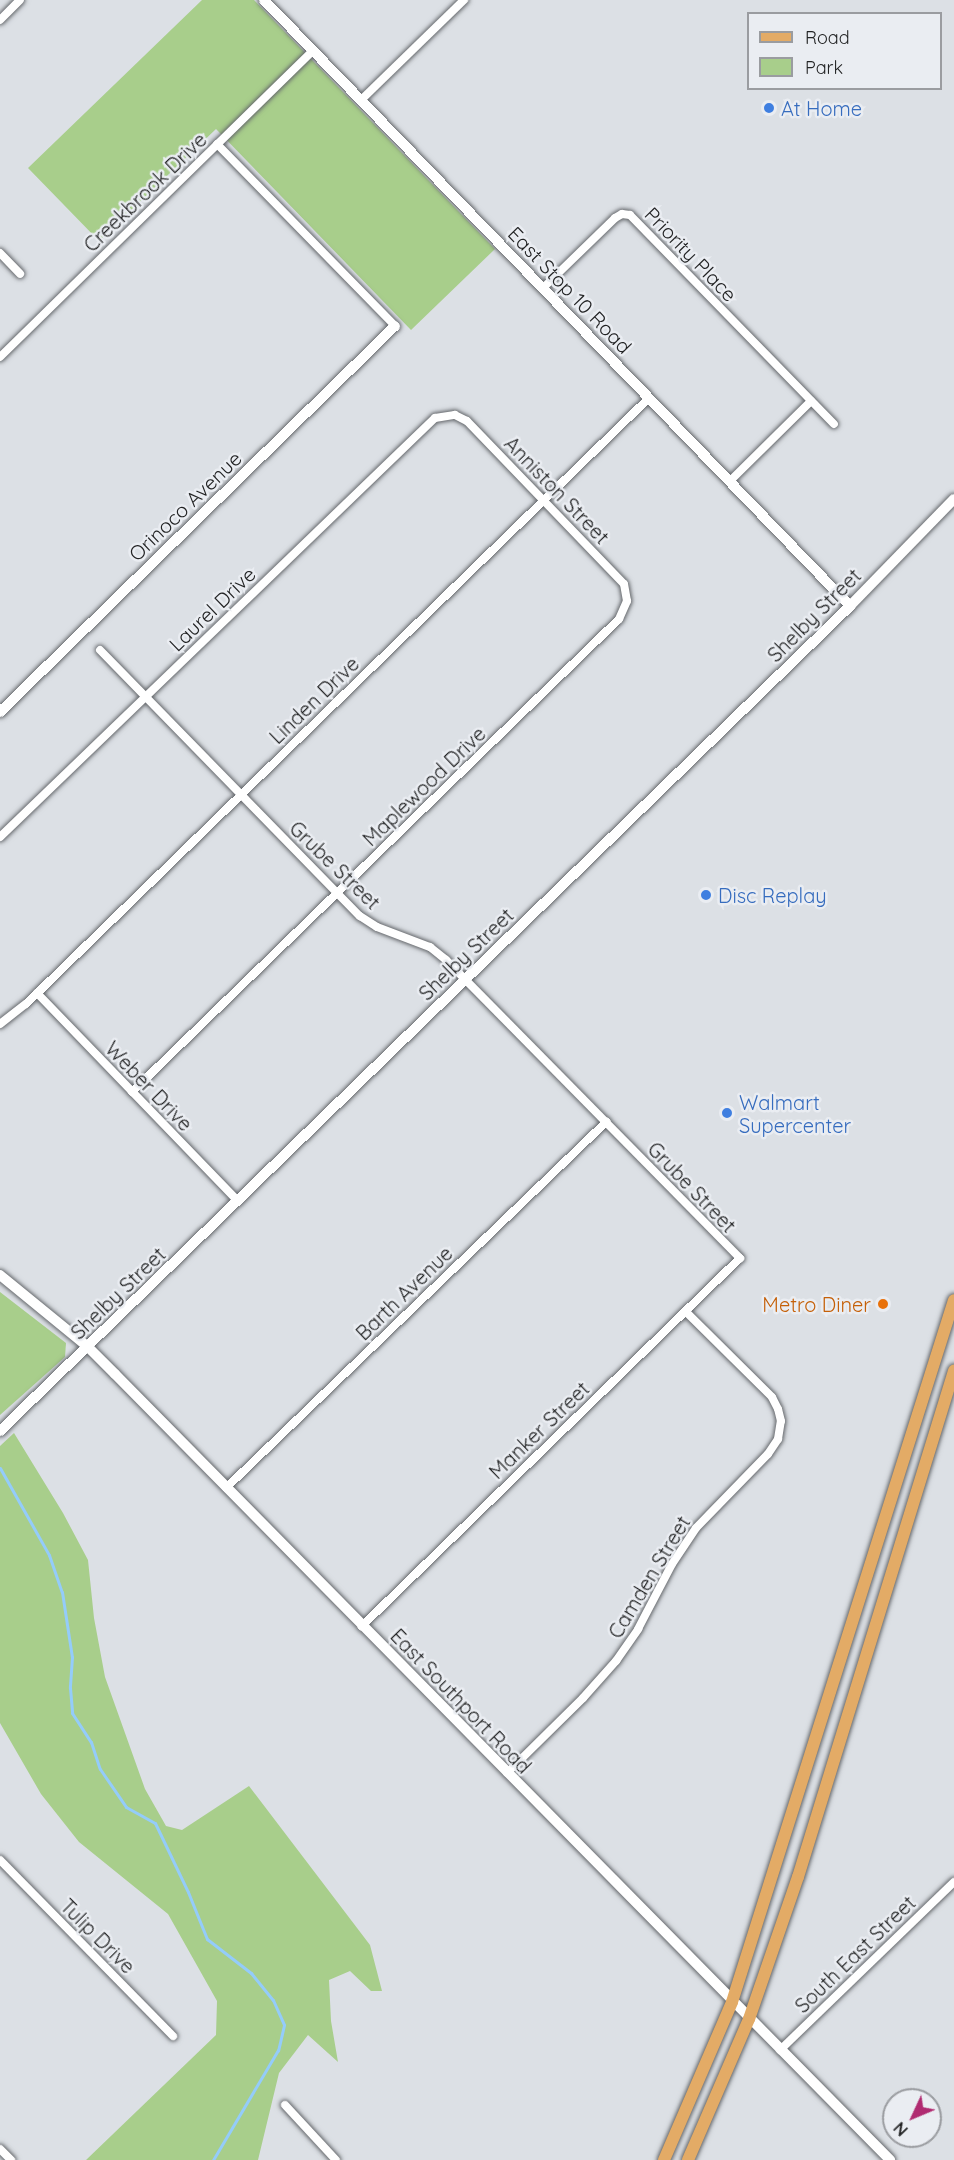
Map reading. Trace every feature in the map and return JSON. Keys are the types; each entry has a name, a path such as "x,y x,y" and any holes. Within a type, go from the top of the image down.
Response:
{"main road":[{"path":"664,2160 732,2002 954,1300"},
{"path":"688,2160 749,2019 798,1877 954,1371"}],"street":[{"path":"0,20 20,0"},
{"name":"East Stop 10 Road","path":"264,0 850,606"},
{"path":"361,100 464,0"},
{"name":"Creekbrook Drive","path":"0,357 313,51"},
{"path":"217,144 395,326"},
{"name":"Priority Place","path":"543,288 615,218 622,214 630,215 834,424"},
{"path":"0,253 20,273"},
{"name":"Orinoco Avenue","path":"0,712 395,326"},
{"name":"Linden Drive","path":"0,1024 37,993 650,398"},
{"path":"730,481 811,401"},
{"name":"Anniston Street","path":"451,415 467,421 620,578 626,589 627,599"},
{"name":"Laurel Drive","path":"0,837 428,422 439,416 451,415"},
{"name":"Shelby Street","path":"2,1430 850,606 954,499"},
{"name":"Maplewood Drive","path":"132,1092 620,619 627,599"},
{"name":"Grube Street","path":"100,650 337,893 371,924 436,951 740,1258"},
{"name":"Weber Drive","path":"37,993 238,1201"},
{"name":"Barth Avenue","path":"226,1488 606,1122"},
{"name":"Manker Street","path":"362,1626 740,1258"},
{"name":"East Southport Road","path":"0,1275 88,1347 890,2160"},
{"name":"Camden Street","path":"507,1773 583,1698 616,1661 638,1629 672,1564 696,1528 768,1454 778,1439 781,1421 772,1397 685,1311"},
{"name":"Tulip Drive","path":"0,1860 173,2036"},
{"name":"South East Street","path":"780,2050 954,1882"},
{"path":"285,2105 336,2160"},
{"path":"0,2149 11,2160"}],"green space":[{"path":"202,0 254,0 495,249 411,330 216,129 99,241 28,168"},
{"path":"0,1292 66,1343 65,1357 0,1415"},
{"path":"14,1433 63,1513 88,1560 94,1618 105,1677 145,1789 166,1826 182,1830 249,1786 370,1945 382,1991 371,1991 350,1971 329,1980 331,2021 338,2062 308,2035 279,2073 258,2160 86,2160 216,2035 217,2001 168,1914 79,1842 41,1794 0,1723 0,1446"}],"waterway":[{"path":"0,1468 49,1555 62,1592 72,1657 70,1688 72,1713 91,1742 100,1769 126,1807 155,1823 188,1892 207,1939 251,1973 273,2000 284,2025 278,2050 213,2160"}],"place":[{"name":"At Home","path":"769,108"},
{"name":"Disc Replay","path":"706,895"},
{"name":"Walmart Supercenter","path":"727,1113"},
{"name":"Metro Diner","path":"883,1304"}]}
